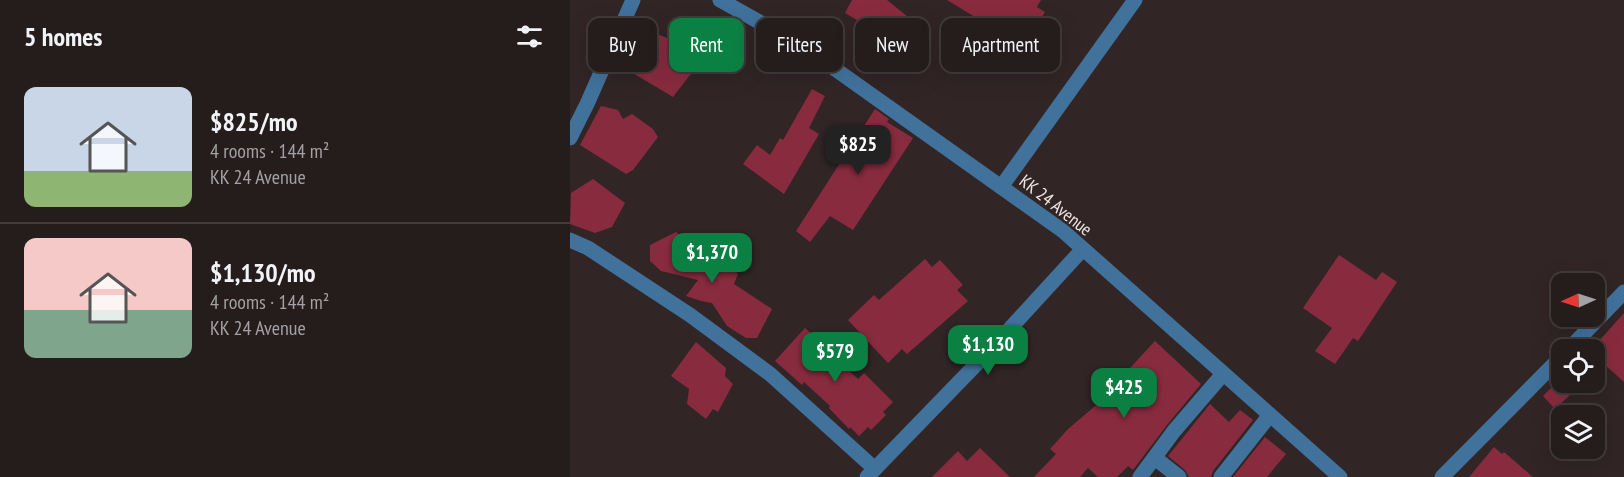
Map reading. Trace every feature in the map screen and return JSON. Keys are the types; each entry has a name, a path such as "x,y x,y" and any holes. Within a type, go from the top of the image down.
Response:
{"street":[{"path":"570,138 633,0"},
{"name":"KK 24 Avenue","path":"720,0 804,47 1063,231 1340,477"},
{"path":"1001,187 1127,4"},
{"path":"570,240 588,248 690,315 770,374 871,473 994,346 1082,250"},
{"path":"1579,339 1624,292"},
{"path":"1442,477 1551,367"},
{"path":"1140,477 1174,431 1223,374"},
{"path":"1221,477 1270,415"},
{"path":"1155,458 1179,477"}],"building":[{"path":"852,0 887,0 909,18 855,19 845,13"},
{"path":"947,0 1041,0 1037,7 1045,12 1041,18 977,18"},
{"path":"657,34 669,40 669,72 692,72 673,97 631,72 657,72"},
{"path":"812,89 825,96 809,128 819,134 784,194 743,164 757,145 770,155 780,138 783,140"},
{"path":"601,106 618,110 623,119 632,114 653,129 658,137 633,170 626,174 580,145"},
{"path":"875,109 889,119 887,122 913,138 853,230 830,216 810,242 796,231"},
{"path":"593,179 625,203 612,227 595,233 570,224 571,193"},
{"path":"676,232 712,261 720,250 738,274 734,284 772,309 757,338 746,338 727,326 712,303 686,296 698,280 661,271 650,261 650,245"},
{"path":"1339,255 1376,280 1382,272 1397,282 1358,341 1353,338 1335,364 1315,351 1332,328 1303,308"},
{"path":"925,259 932,267 940,260 963,285 957,290 968,301 907,354 902,349 888,363 848,320 874,295 879,300"},
{"path":"1624,313 1624,382 1605,365 1605,339 1601,339"},
{"path":"805,328 836,352 832,355 858,379 864,373 893,402 883,412 886,415 871,430 868,427 859,436 850,427 849,429 829,408 830,406 804,382 802,385 775,361"},
{"path":"1155,341 1201,384 1133,470 1128,466 1117,477 1098,477 1088,468 1080,477 1034,477 1056,454 1050,449 1068,429 1114,390 1110,385 1131,367"},
{"path":"696,342 726,368 725,376 733,384 718,412 713,409 706,419 687,404 689,389 671,376"},
{"path":"1551,388 1551,393 1572,393 1559,405 1551,405 1543,396"},
{"path":"1210,404 1229,422 1240,410 1253,420 1213,471 1211,477 1189,477 1185,470 1168,456"},
{"path":"1265,437 1286,454 1267,477 1233,477"},
{"path":"1494,447 1502,454 1504,452 1533,477 1469,477"},
{"path":"980,448 1010,477 932,477 958,451 967,461"}]}
